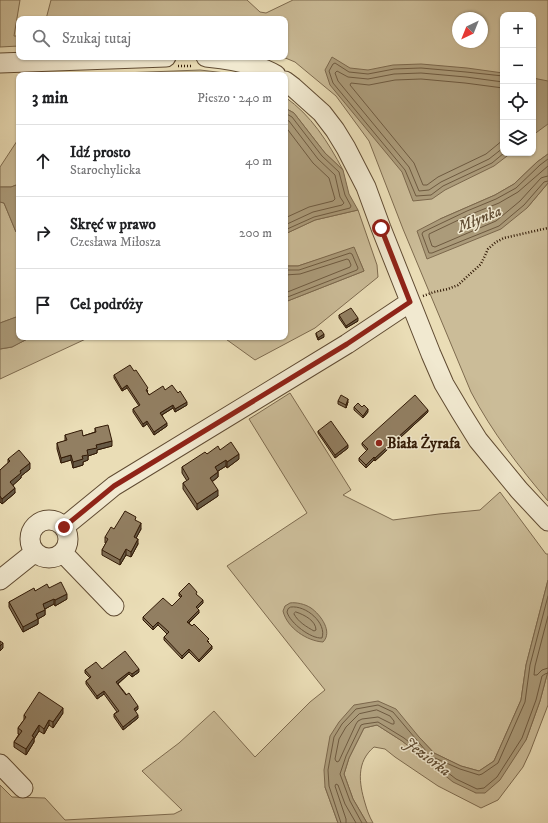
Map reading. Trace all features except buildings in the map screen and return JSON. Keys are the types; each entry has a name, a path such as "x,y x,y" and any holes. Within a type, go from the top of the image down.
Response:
{"street":[{"path":"0,62 66,60"},
{"path":"230,60 252,65 269,72"},
{"path":"288,83 322,113 346,148 366,187 410,302 444,384 478,440 546,518"},
{"path":"64,527 114,486 347,344 410,302"},
{"path":"48,520 59,523 64,527 67,532 68,539 63,553 53,558 47,558 40,556 35,552 30,541 33,530 37,525 48,520"},
{"path":"0,580 35,552"},
{"path":"63,553 114,606"},
{"path":"0,764 23,788"}],"path":[{"path":"410,302 434,292 458,285 481,264 488,249 496,242 504,238 548,228"}],"shaded area":[{"path":"0,0 20,0 17,16 16,16 14,36 16,36 16,46 0,47"},
{"path":"51,0 247,0 260,12 266,13 293,0 548,0 548,154 537,162 514,184 495,195 440,219 527,208 548,183 548,501 506,449 471,392 403,229 369,141 336,96 295,62 288,59 288,16 47,16"},
{"path":"200,70 217,72 148,72"},
{"path":"288,99 311,121 331,149 343,170 325,153 294,113 288,110"},
{"path":"16,143 16,185 11,187 0,187 0,167"},
{"path":"0,202 4,203 16,232 16,317 0,323"},
{"path":"358,210 377,265 378,277 315,328 255,360 227,340 288,340 288,301 364,271 354,248 298,266 288,266 288,233 315,220"},
{"path":"25,340 84,340 0,379 0,349 12,347"},
{"path":"290,393 351,490 343,495 393,520 480,510 500,492 546,554 548,554 548,580 526,665 521,700 494,761 479,771 461,766 434,753 419,737 378,701 325,787 338,823 0,823 0,785 12,797 45,798 65,820 174,814 182,810 142,771 179,743 214,711 255,757 310,702 325,690 227,566 307,513 249,419"},
{"path":"548,671 548,705 530,752 523,767 498,800 481,808 438,786 385,749 374,747 364,759 360,773 361,788 367,811 373,823 367,823 353,799 344,774 349,758 364,728 377,725 476,793 526,740 540,701"}],"water":[{"path":"332,57 350,68 368,70 393,65 421,64 500,73 500,156 507,156 494,166 445,190 432,199 413,201 402,172 330,85 325,70"},
{"path":"536,79 548,81 548,124 536,133"},
{"path":"288,110 294,113 325,153 343,170 349,194 358,210 315,220 288,233"},
{"name":"Młynka","path":"548,154 548,183 527,208 501,229 427,259 417,231 440,219 495,195 514,184 537,162"},
{"path":"16,185 16,232 4,203 0,202 0,187 11,187"},
{"path":"354,247 364,271 288,301 288,266 298,266"},
{"path":"16,317 16,340 25,340 12,347 0,349 0,323"},
{"name":"Jeziorka","path":"548,580 548,671 540,701 526,740 500,780 485,793 476,793 453,782 402,741 377,725 364,728 349,758 344,774 353,799 367,823 338,823 325,787 324,770 330,736 339,722 354,705 378,701 396,709 434,753 461,766 479,771 494,761 521,700 526,665"},
{"path":"290,603 306,605 315,611 322,619 327,633 323,642 304,636 293,628 285,617 283,611 285,606"}],"place":[{"name":"Biała Żyrafa","path":"379,443"}],"route":[{"path":"64,527 114,486 347,344 410,302 381,228"}]}
